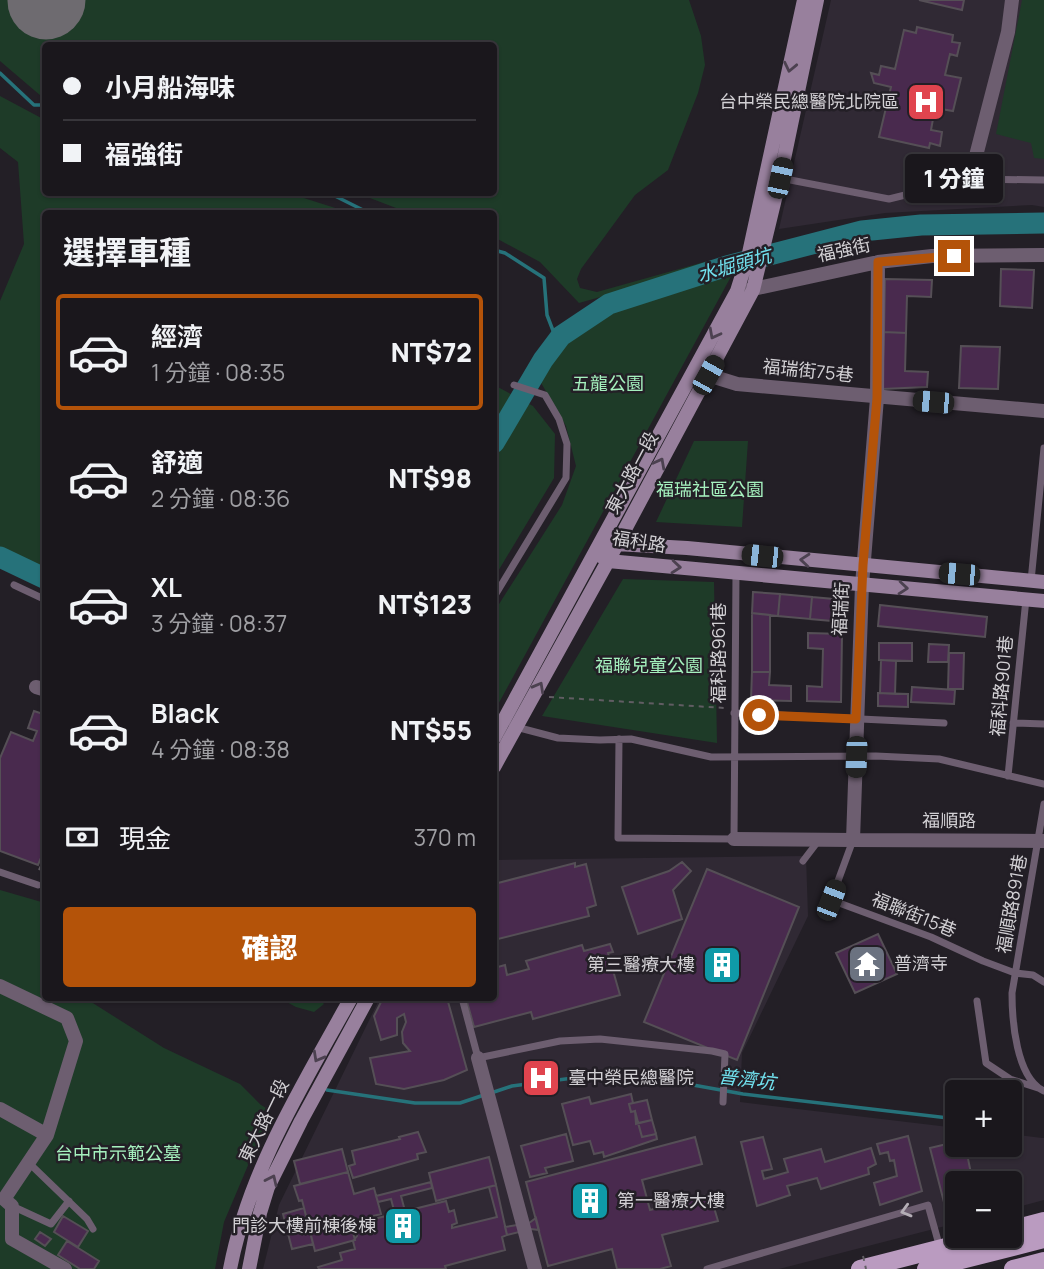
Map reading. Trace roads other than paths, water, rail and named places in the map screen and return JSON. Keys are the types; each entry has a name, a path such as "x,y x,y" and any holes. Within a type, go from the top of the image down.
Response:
{"main road":[{"path":"1022,1227 1044,1221"},
{"path":"926,1269 1044,1239"},
{"path":"861,1263 945,1248"},
{"path":"1013,1269 1044,1261"}],"street":[{"path":"751,270 749,253 804,0"},
{"path":"751,270 764,244 817,0"},
{"path":"970,179 1007,32 1012,0"},
{"name":"福強街","path":"737,291 878,262 932,256 1044,255"},
{"name":"福瑞街","path":"853,840 863,565 877,398 878,262"},
{"name":"東大路一段","path":"497,727 595,552 752,290 751,270"},
{"name":"東大路一段","path":"497,762 608,561 702,371 737,291 751,270"},
{"name":"福瑞街75巷","path":"702,371 737,384 1044,411"},
{"name":"福科路","path":"595,552 616,544 687,548 1037,581"},
{"name":"福科路","path":"595,552 608,561 1044,601"},
{"path":"734,839 853,840"},
{"name":"福順路","path":"853,840 1042,841"},
{"path":"0,986 67,1018 76,1041 47,1135 6,1202 12,1239 65,1269"},
{"name":"東大路一段","path":"230,1269 247,1204 268,1151 349,1001"},
{"name":"東大路一段","path":"249,1269 268,1187 366,1001"},
{"path":"478,1058 534,1269"},
{"path":"0,1109 47,1135"}],"lane":[{"path":"780,178 889,199 970,179 1044,180"},
{"path":"497,592 566,478 567,444 559,419 545,395 514,386"},
{"path":"1037,581 1044,447"},
{"name":"福科路961巷","path":"734,839 736,573"},
{"path":"14,585 42,598"},
{"name":"福科路901巷","path":"1008,776 1026,599"},
{"path":"734,713 944,723"},
{"path":"1013,723 1044,724"},
{"path":"497,729 517,727 558,738 631,739 710,757 939,759 1044,784"},
{"path":"619,739 618,838 734,839"},
{"name":"福順路891巷","path":"1042,1090 1028,1073 1014,1035 1012,993 1042,841 1044,804"},
{"path":"803,861 819,840"},
{"name":"福聯街15巷","path":"853,840 831,900 931,937 1015,973 1033,975 1044,982"},
{"path":"0,872 38,885"},
{"path":"464,1001 478,1058 560,1041 600,1039 712,1051 725,1054 723,1102"},
{"path":"977,1001 986,1063 1010,1079 1042,1090"},
{"path":"30,1164 69,1200 93,1229"},
{"path":"6,1202 51,1224 69,1200"},
{"path":"707,1269 928,1205 940,1249"}],"waterway":[{"path":"0,73 34,105 42,105"},
{"path":"335,196 363,210"},
{"name":"水堀頭坑","path":"497,438 543,360 561,336 609,304 727,266 862,231 921,225 1044,223"},
{"path":"497,251 505,253 544,278 547,315 557,341"},
{"name":"水堀頭坑","path":"0,557 42,577"},
{"name":"普濟坑","path":"491,1093 512,1086 596,1075 682,1083 743,1094 945,1118"},
{"name":"普濟坑","path":"327,1090 415,1103 460,1103 484,1095"}],"place":[{"name":"台中榮民總醫院北院區","path":"926,102"},
{"name":"普濟寺","path":"867,964"},
{"name":"第三醫療大樓","path":"722,965"},
{"name":"臺中榮民總醫院","path":"541,1078"},
{"name":"第一醫療大樓","path":"590,1201"},
{"name":"門診大樓前棟後棟","path":"403,1226"}],"park label":[{"name":"五龍公園","path":"608,384"},
{"name":"福瑞社區公園","path":"710,490"},
{"name":"福聯兒童公園","path":"649,666"},
{"name":"台中市示範公墓","path":"118,1154"}]}
